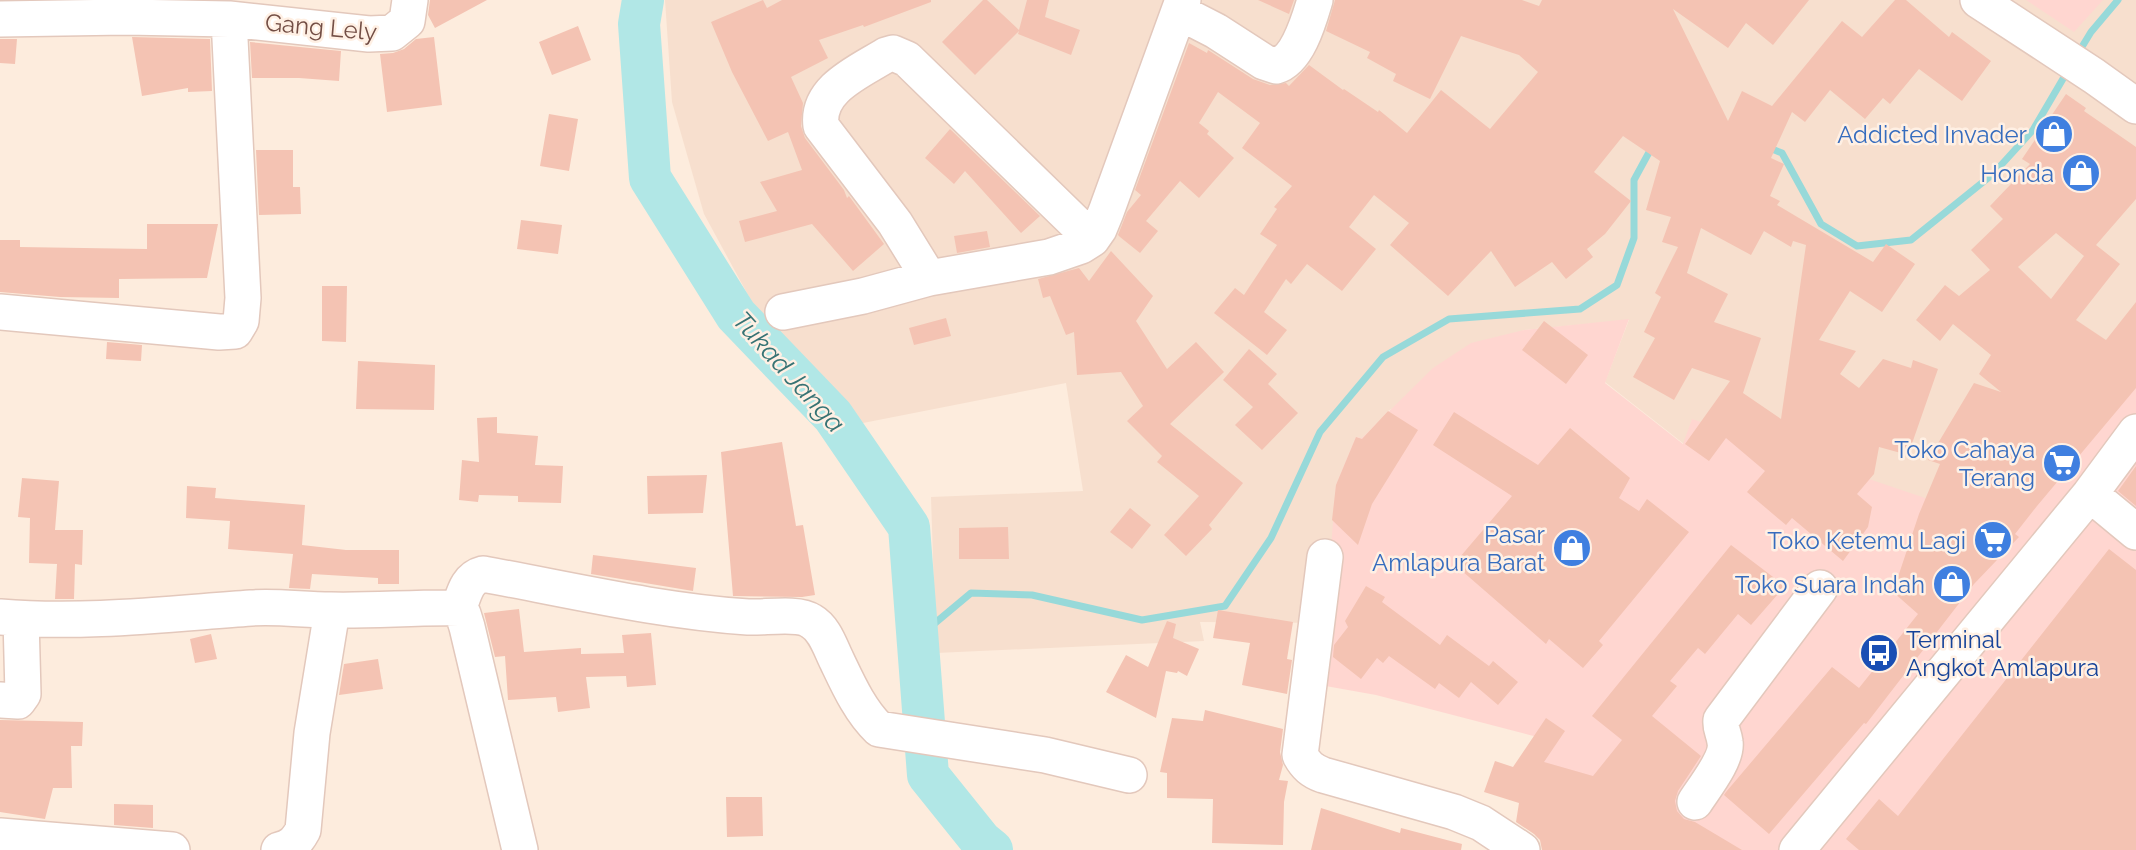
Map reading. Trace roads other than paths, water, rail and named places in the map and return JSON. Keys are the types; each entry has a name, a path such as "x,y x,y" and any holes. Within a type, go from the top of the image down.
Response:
{"street":[{"name":"Gang Lely","path":"0,19 229,19 369,34 392,33 407,21 410,0"},
{"path":"783,312 863,296 929,278 1049,257 1081,246 1092,239 1099,229 1181,6 1264,62 1276,66 1288,60 1294,53 1310,19 1315,0"},
{"path":"1978,0 2136,106"},
{"path":"0,312 219,332 235,331 241,321 243,298 229,19"},
{"path":"929,278 895,223 821,126 820,114 830,93 893,53 907,59 1092,239"},
{"path":"1797,850 2090,494 2136,432"},
{"path":"2090,494 2136,532"},
{"path":"1325,557 1300,755 1305,764 1313,772 1454,812 1481,823 1521,850"},
{"path":"459,608 468,584 474,576 483,574 703,614 764,618 800,617 811,621 823,632 848,683 870,721 879,729 1045,755 1129,775"},
{"path":"1695,802 1723,758 1726,743 1720,729 1721,720 1820,588"},
{"path":"0,700 18,701 23,694 11,618 46,620 159,615 254,607 332,611 412,607 459,608"},
{"path":"459,608 467,628 520,850"},
{"path":"279,850 295,842 303,830 312,733 332,611"},
{"path":"0,836 172,850"}],"waterway":[{"name":"Tukad Janga","path":"643,0 639,24 650,178 736,315 833,416 909,527 928,775 981,841 992,850"},
{"path":"2077,55 2091,32 2118,0"},
{"path":"1767,147 1782,153 1821,224 1857,246 1911,240 1993,174 2033,130 2067,72"},
{"path":"916,639 971,593 1032,595 1142,620 1225,606 1271,538 1320,432 1383,357 1449,319 1580,309 1617,285 1634,238 1634,180 1653,145"}],"place":[{"name":"Addicted Invader","path":"2054,134"},
{"name":"Honda","path":"2081,173"},
{"name":"Toko Cahaya Terang","path":"2062,463"},
{"name":"Toko Ketemu Lagi","path":"1993,540"},
{"name":"Pasar Amlapura Barat","path":"1572,548"},
{"name":"Toko Suara Indah","path":"1952,584"},
{"name":"Terminal Angkot Amlapura","path":"1879,653"}]}
